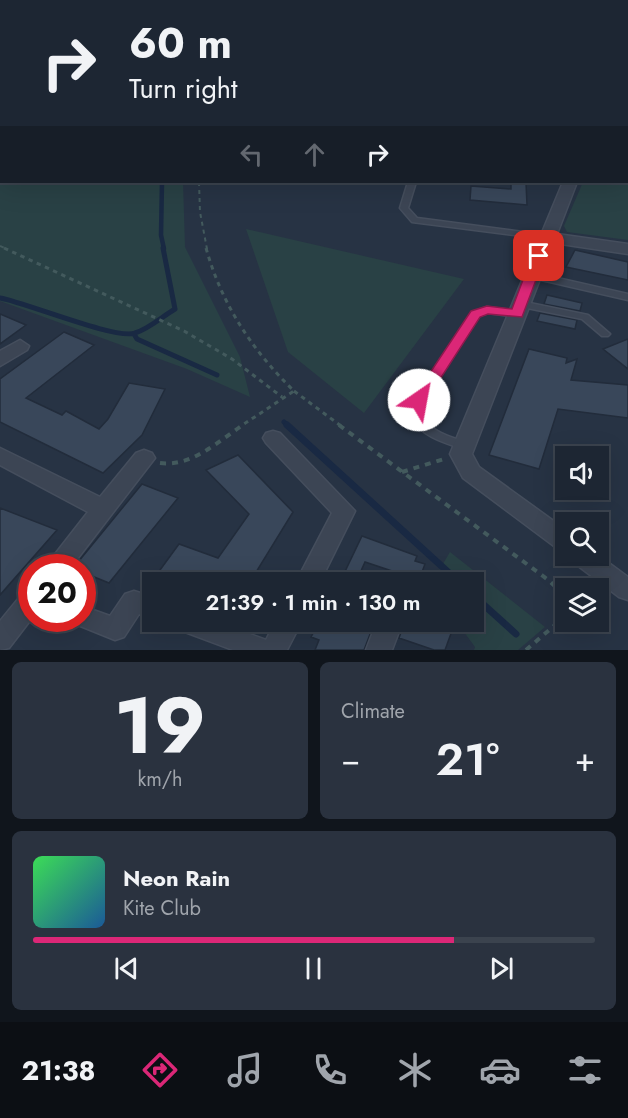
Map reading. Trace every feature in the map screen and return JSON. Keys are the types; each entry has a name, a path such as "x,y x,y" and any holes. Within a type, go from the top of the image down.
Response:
{"street":[{"path":"555,535 471,472 462,450 570,183"},
{"path":"546,237 628,249"},
{"path":"0,360 20,346"},
{"path":"273,438 344,511 313,572"},
{"path":"2,457 103,509"},
{"path":"67,554 144,458"},
{"path":"596,566 628,590"},
{"path":"96,622 115,629 142,607"},
{"path":"0,640 18,618"},
{"path":"215,632 263,650"},
{"path":"274,650 283,632"},
{"path":"379,650 386,632"}],"lane":[{"path":"412,183 404,208 415,220 546,237"},
{"path":"531,275 628,297"},
{"path":"462,450 435,437 425,430 414,417 419,400 476,314 487,310 519,309 585,317 604,334"}],"path":[{"path":"200,183 198,204 204,240 217,282 240,328 268,368 294,391 555,586"},
{"path":"0,246 184,331 232,359 282,397"},
{"path":"144,458 166,465 188,460 294,391"},
{"path":"402,471 462,450"},
{"path":"526,650 555,625"}],"green space":[{"path":"0,183 183,183 185,247 240,357 250,397 187,369 0,301"},
{"path":"583,183 628,183 628,240 567,232 564,226"},
{"path":"246,229 464,279 364,413 288,352"},
{"path":"450,552 475,572 438,572"},
{"path":"484,579 545,627 518,650 474,650 475,647 464,632 484,632"}],"building":[{"path":"511,183 526,183 527,205 470,200 471,186 511,189"},
{"path":"575,250 628,262 628,280 566,267"},
{"path":"547,295 582,303 580,311 544,304"},
{"path":"540,313 577,320 575,329 537,321"},
{"path":"0,314 26,325 0,344"},
{"path":"64,332 94,345 26,398 62,415 66,411 99,429 108,419 129,383 165,389 142,435 103,473 0,422 0,379"},
{"path":"628,339 628,369 603,349"},
{"path":"529,349 567,358 566,363 577,359 571,380 628,385 628,418 558,409 539,469 489,455"},
{"path":"238,455 293,512 256,572 165,572 160,570 179,544 218,558 249,514 206,470"},
{"path":"142,484 178,498 109,583 96,578 96,554 85,554"},
{"path":"0,508 57,530 36,554 18,554 18,574 0,595"},
{"path":"362,536 417,556 415,561 425,564 422,572 395,572 365,562 360,572 345,572"},
{"path":"314,632 371,632 364,650 315,650 319,640 311,637"},
{"path":"401,632 452,632 445,650 434,650 399,638"}],"waterway":[{"path":"162,183 161,235 164,249"},
{"path":"0,298 110,331 135,333 175,309 163,248"},
{"path":"134,334 137,339 217,375"},
{"path":"284,422 287,425"},
{"path":"287,425 448,572"},
{"path":"484,605 516,634"}],"route":[{"path":"419,400 476,314 487,310 517,314 539,256"}]}
